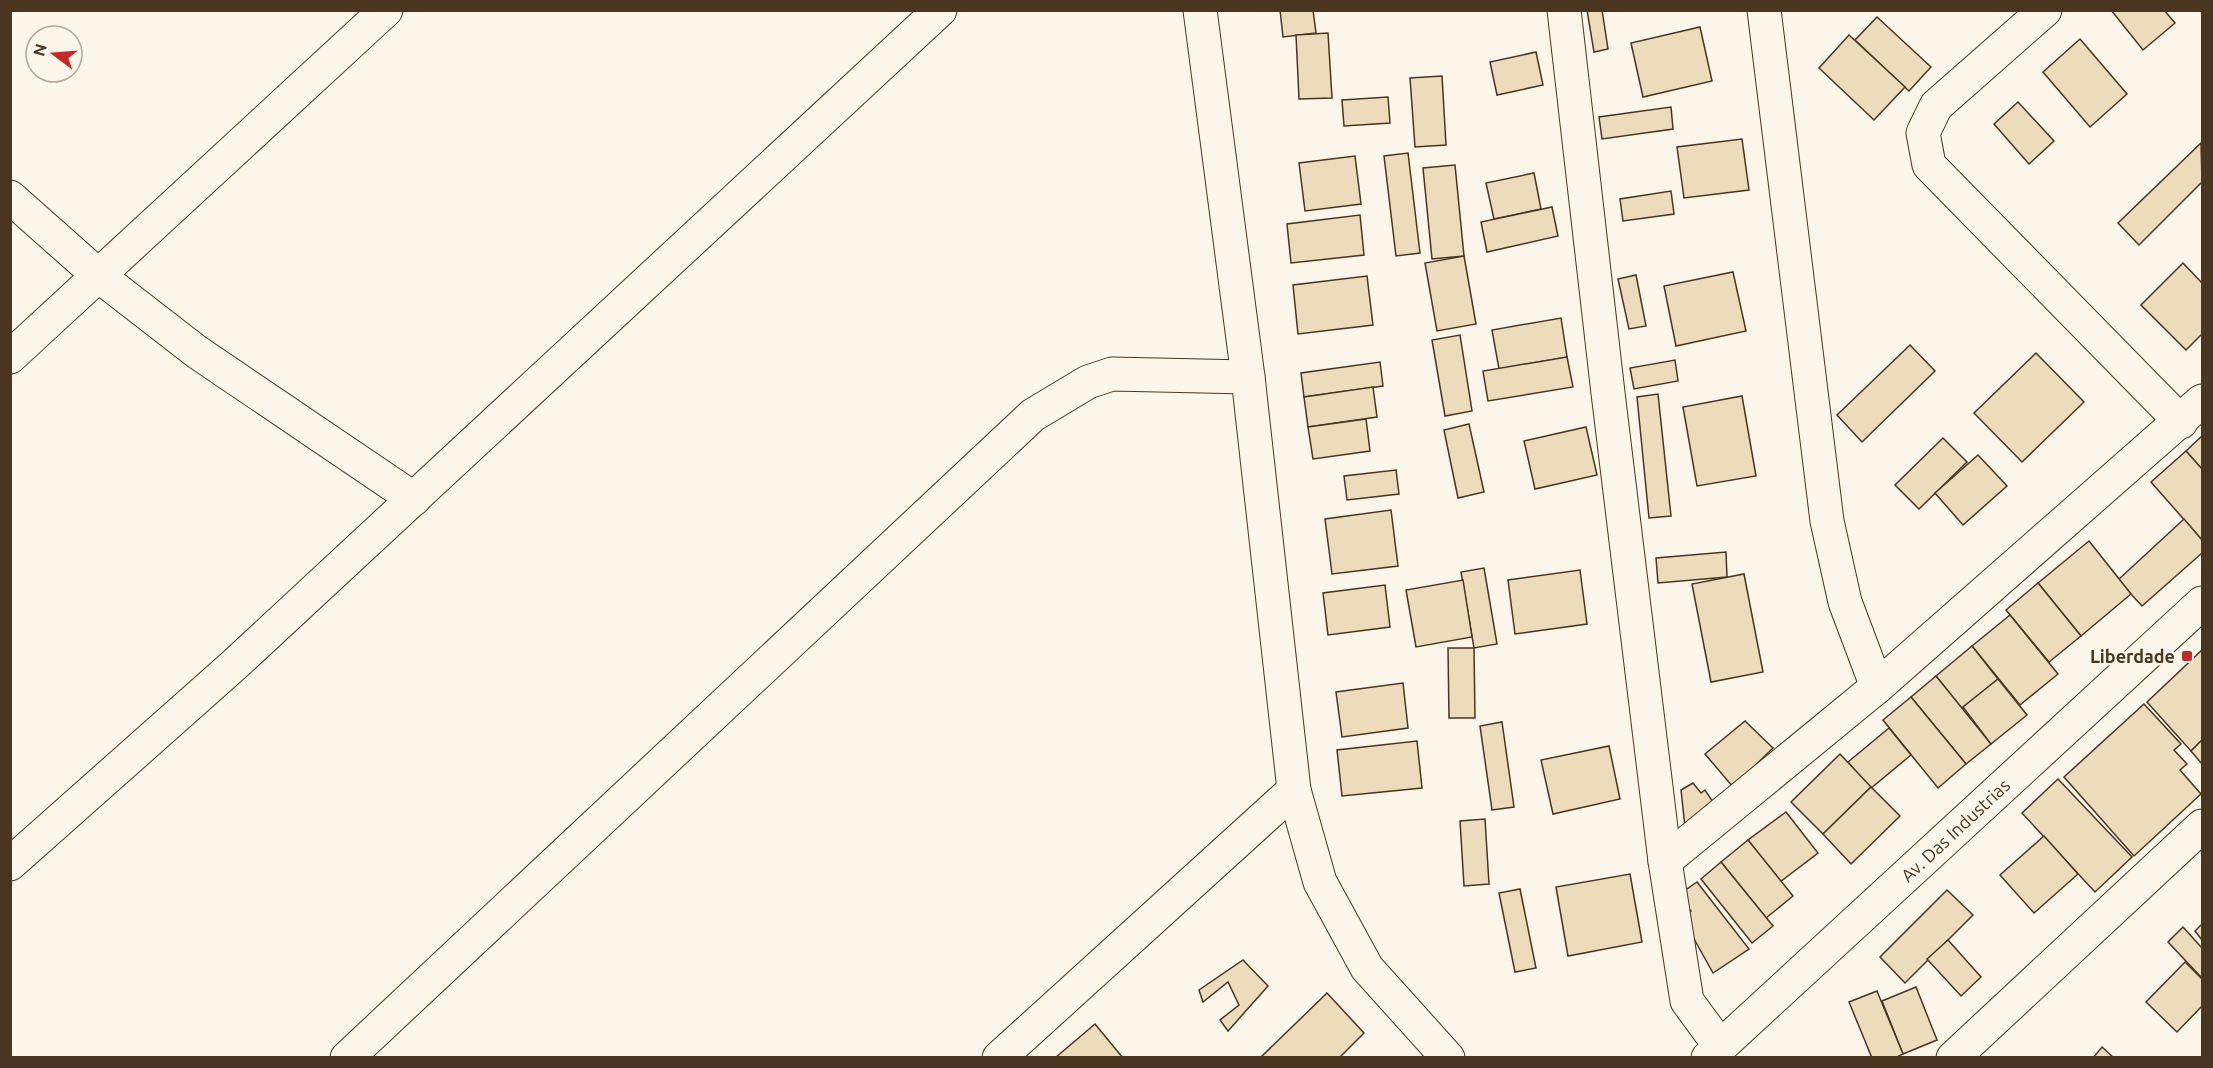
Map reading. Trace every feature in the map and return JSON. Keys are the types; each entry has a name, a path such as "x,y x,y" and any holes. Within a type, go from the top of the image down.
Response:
{"street":[{"path":"10,357 386,10"},
{"path":"10,864 233,666 940,10"},
{"path":"1200,10 1248,377 1294,790 1320,882 1367,968 1448,1058"},
{"path":"1564,10 1609,405 1665,861 1687,1001 1714,1052"},
{"path":"1764,10 1827,521 1845,602 1877,687"},
{"path":"1665,861 1877,687 2192,411 1929,165 1923,133 1936,106 2045,10"},
{"path":"10,197 99,276 197,352 414,499"},
{"path":"347,1058 1033,415 1088,381 1112,374 1248,377"},
{"name":"Av. Das Industrias","path":"1714,1052 2202,603"},
{"path":"999,1058 1294,790"},
{"path":"1953,1058 2202,826"}],"building":[{"path":"1280,10 1313,10 1316,33 1283,37"},
{"path":"1587,10 1602,10 1608,49 1594,52"},
{"path":"2111,10 2164,10 2175,23 2143,50"},
{"path":"1877,17 1931,67 1909,91 1855,40"},
{"path":"1700,27 1712,81 1643,97 1631,43"},
{"path":"1328,33 1332,98 1299,99 1296,35"},
{"path":"1849,35 1905,87 1874,120 1819,68"},
{"path":"2080,39 2127,94 2090,127 2043,72"},
{"path":"1536,52 1543,85 1497,95 1490,62"},
{"path":"1442,76 1446,145 1415,147 1410,78"},
{"path":"1388,97 1390,123 1344,126 1342,100"},
{"path":"2018,102 2054,141 2029,164 1994,124"},
{"path":"1671,107 1673,129 1602,139 1599,117"},
{"path":"1742,139 1749,190 1684,198 1677,147"},
{"path":"2201,143 2202,182 2139,245 2118,223"},
{"path":"1408,153 1420,253 1396,256 1384,156"},
{"path":"1355,156 1361,204 1305,211 1299,163"},
{"path":"1455,165 1464,256 1432,259 1423,168"},
{"path":"1534,173 1541,209 1494,219 1486,183"},
{"path":"1671,191 1674,214 1623,221 1620,199"},
{"path":"1552,207 1558,236 1487,252 1481,222"},
{"path":"1360,215 1364,255 1291,263 1287,224"},
{"path":"1464,256 1476,324 1437,331 1425,263"},
{"path":"2183,263 2202,283 2202,334 2186,350 2141,305"},
{"path":"1733,272 1746,331 1676,346 1664,286"},
{"path":"1636,275 1646,326 1629,329 1618,279"},
{"path":"1367,276 1373,325 1298,334 1293,285"},
{"path":"1561,318 1567,357 1499,369 1492,330"},
{"path":"1460,335 1472,411 1445,416 1432,340"},
{"path":"1910,345 1935,371 1862,442 1837,415"},
{"path":"2036,353 2084,402 2022,462 1974,413"},
{"path":"1567,357 1573,387 1488,401 1483,371"},
{"path":"1675,360 1678,381 1634,389 1630,368"},
{"path":"1380,362 1383,386 1304,397 1301,373"},
{"path":"1373,387 1377,417 1308,427 1304,397"},
{"path":"1658,394 1671,516 1649,518 1637,397"},
{"path":"1742,396 1756,476 1697,486 1683,407"},
{"path":"1366,419 1370,451 1313,459 1308,427"},
{"path":"1469,424 1484,492 1458,498 1444,430"},
{"path":"1586,427 1597,475 1535,489 1524,441"},
{"path":"2202,436 2202,469 2186,451"},
{"path":"1943,438 1967,462 1919,509 1895,485"},
{"path":"2186,451 2202,469 2202,540 2151,482"},
{"path":"1978,455 2007,486 1963,525 1935,493"},
{"path":"1396,470 1399,494 1347,500 1344,476"},
{"path":"1391,510 1398,566 1332,574 1325,519"},
{"path":"2184,519 2202,540 2202,553 2142,606 2118,580"},
{"path":"2089,541 2131,594 2081,636 2038,583"},
{"path":"1726,552 1727,577 1658,583 1656,558"},
{"path":"1484,568 1497,644 1474,648 1461,572"},
{"path":"1580,570 1587,624 1515,634 1508,580"},
{"path":"1744,574 1763,672 1711,682 1692,584"},
{"path":"1463,580 1472,637 1416,647 1406,590"},
{"path":"2038,583 2081,636 2049,662 2006,610"},
{"path":"1385,585 1390,627 1328,635 1323,593"},
{"path":"2010,615 2058,674 2020,705 1972,646"},
{"path":"1972,646 1998,679 1962,709 1936,676"},
{"path":"1448,648 1474,648 1475,718 1449,718"},
{"path":"2202,650 2202,740 2191,751 2147,702"},
{"path":"1936,676 1991,744 1966,764 1911,697"},
{"path":"1998,679 2027,715 1991,744 1963,707"},
{"path":"1403,683 1408,728 1342,737 1336,692"},
{"path":"1911,697 1966,764 1938,788 1883,720"},
{"path":"2144,704 2181,744 2174,750 2187,764 2180,770 2201,794 2134,856 2064,777"},
{"path":"1745,721 1773,748 1733,787 1705,754"},
{"path":"1502,722 1514,807 1492,810 1480,726"},
{"path":"1889,728 1911,755 1870,789 1848,762"},
{"path":"2202,740 2202,764 2191,751"},
{"path":"1417,741 1422,788 1342,796 1337,750"},
{"path":"1609,746 1620,799 1553,814 1541,760"},
{"path":"1840,754 1871,787 1823,834 1791,802"},
{"path":"2058,779 2132,857 2095,892 2022,813"},
{"path":"1693,783 1701,793 1705,790 1713,802 1685,827 1681,790"},
{"path":"1871,787 1900,816 1851,864 1823,834"},
{"path":"1786,812 1818,853 1780,882 1748,840"},
{"path":"1485,819 1489,884 1464,886 1460,821"},
{"path":"2044,836 2078,874 2034,913 2000,875"},
{"path":"1748,840 1793,896 1766,918 1721,862"},
{"path":"1721,862 1773,926 1752,943 1701,879"},
{"path":"1630,874 1642,942 1568,956 1556,887"},
{"path":"1697,882 1749,949 1713,973 1683,919 1691,911 1677,896"},
{"path":"1520,889 1536,968 1515,972 1499,893"},
{"path":"1947,890 1973,915 1905,983 1880,957"},
{"path":"2202,924 2202,940 2195,931"},
{"path":"2183,927 2202,948 2202,978 2168,942"},
{"path":"1948,940 1981,977 1961,996 1927,959"},
{"path":"1243,960 1268,986 1228,1031 1220,1020 1239,1005 1228,982 1203,1002 1199,990"},
{"path":"2185,962 2202,979 2202,1006 2177,1032 2146,1002"},
{"path":"1916,987 1937,1040 1903,1054 1882,1001"},
{"path":"1877,991 1903,1054 1895,1058 1872,1058 1849,1002"},
{"path":"1327,993 1364,1033 1339,1058 1260,1058"},
{"path":"1095,1024 1123,1058 1055,1058"},
{"path":"2102,1047 2114,1058 2093,1058"}],"place":[{"name":"Liberdade","path":"2187,656"}]}
